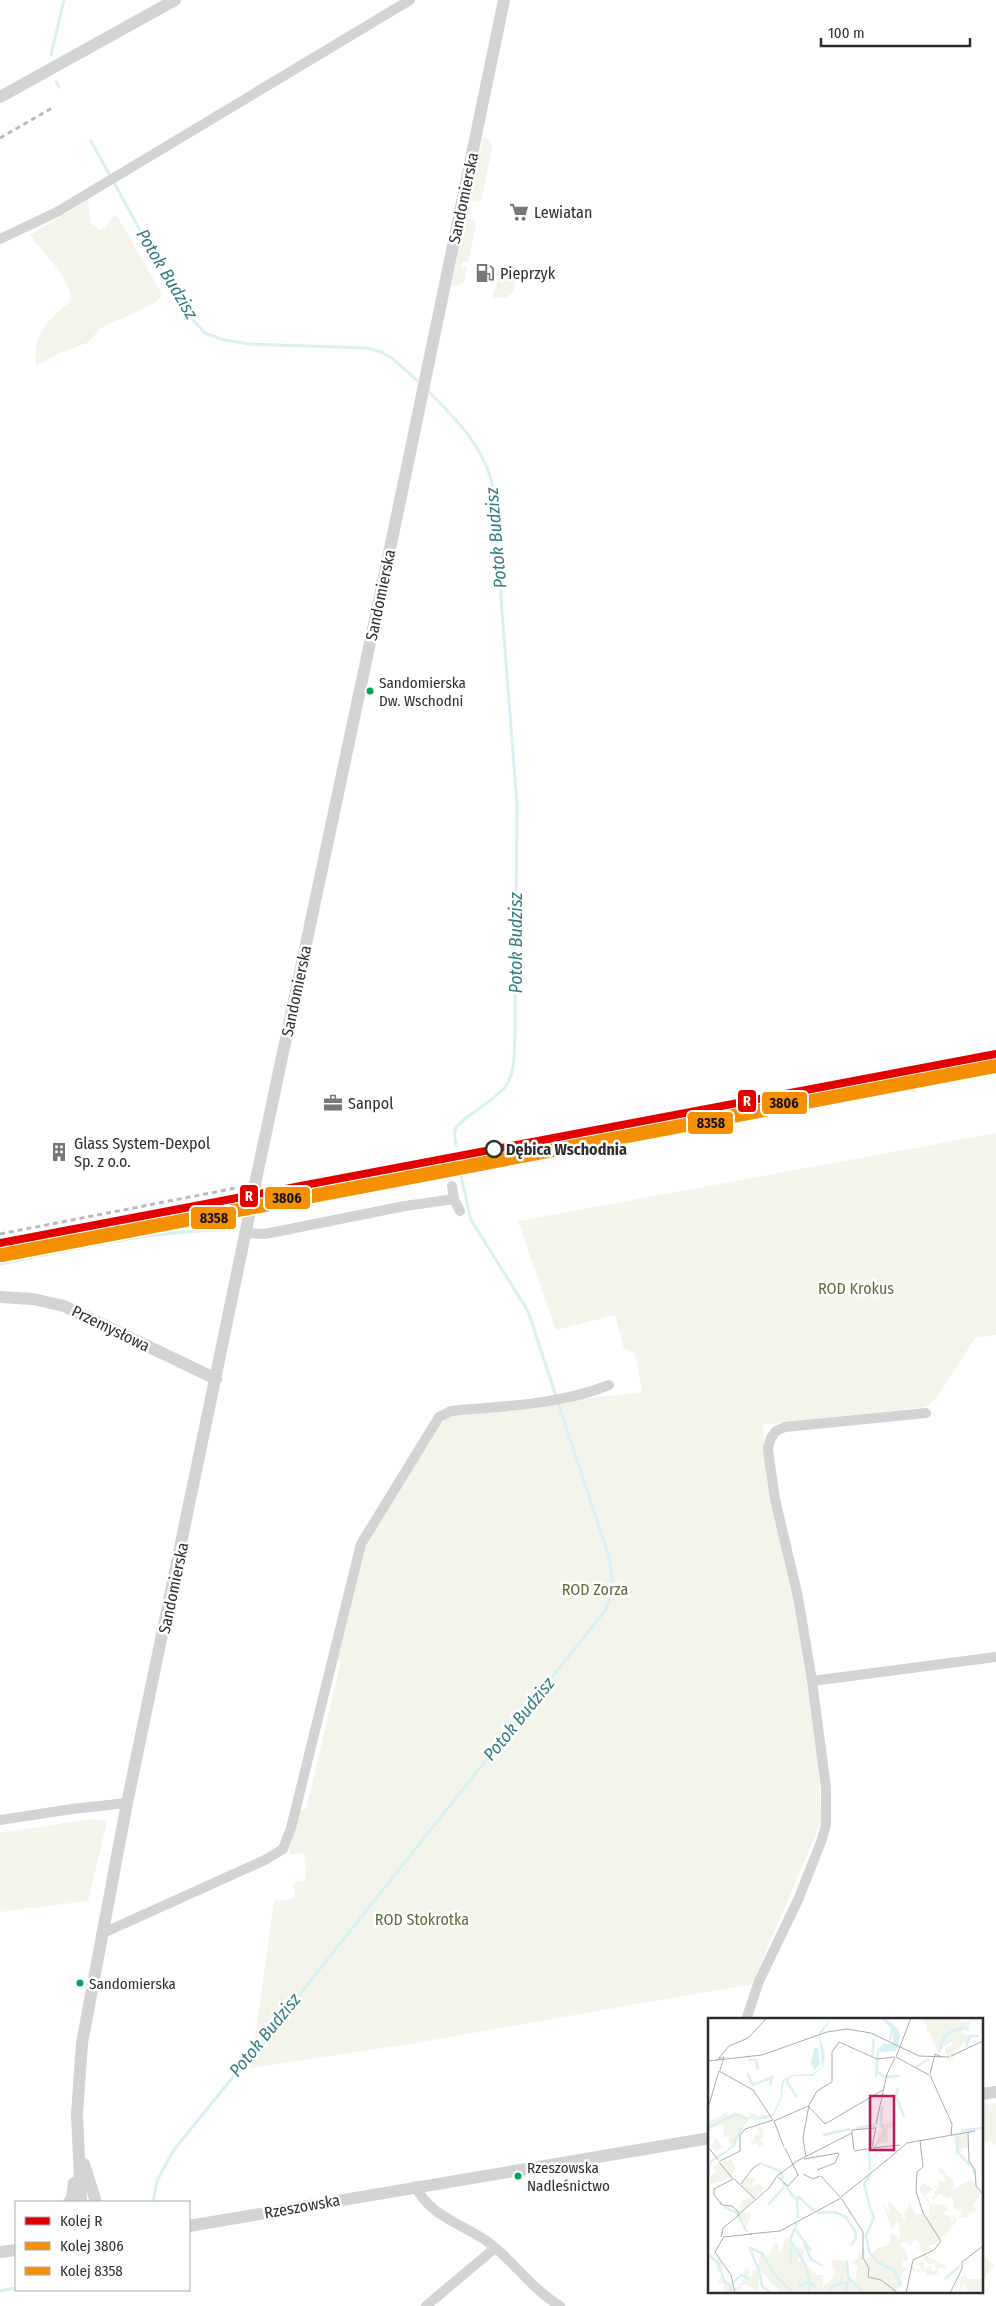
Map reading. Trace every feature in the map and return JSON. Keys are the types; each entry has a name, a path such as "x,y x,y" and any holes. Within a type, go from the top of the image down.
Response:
{"street":[{"path":"0,97 175,0"},
{"path":"0,239 57,212 410,0"},
{"name":"Sandomierska","path":"254,1189 422,398 504,0"},
{"path":"452,1186 454,1199 460,1211"},
{"path":"245,1233 265,1234 379,1210 454,1199"},
{"name":"Sandomierska","path":"79,2148 77,2114 82,2043 127,1803 251,1206"},
{"name":"Przemysłowa","path":"0,1297 33,1299 64,1306 216,1379"},
{"path":"102,1934 265,1860 282,1849 291,1828 333,1652 363,1538 435,1422 442,1415 451,1411 549,1401 586,1394 609,1385"},
{"path":"747,2018 762,1975 798,1900 826,1825 826,1788 812,1681 798,1597 775,1499 768,1452 770,1438 776,1431 785,1427 926,1413"},
{"path":"812,1681 996,1657"},
{"path":"0,1820 127,1803"},
{"name":"Rzeszowska","path":"190,2226 416,2186 708,2138"},
{"path":"70,2201 79,2148"},
{"path":"79,2148 81,2201"},
{"path":"79,2148 96,2201"},
{"path":"416,2186 418,2192 433,2207 495,2248 535,2288 560,2306"},
{"path":"426,2306 495,2248"}],"green space":[{"path":"483,137 491,142 492,150 481,200 476,202 472,200 471,190"},
{"path":"88,200 91,223 101,231 115,215 120,221 162,294 155,303 101,328 87,343 59,353 36,366 35,355 39,336 49,321 71,301 70,292 61,274 30,235"},
{"path":"473,219 476,226 468,263 463,262 461,266 467,267 464,282 453,287 452,283 465,220"},
{"path":"506,276 516,279 513,293 505,298 492,297 498,280"},
{"path":"996,1133 996,1335 975,1338 937,1397 926,1407 763,1425 767,1482 793,1597 818,1757 821,1822 752,1984 410,2044 251,2068 274,1901 295,1898 294,1882 306,1880 304,1853 289,1854 299,1811 306,1809 341,1661 334,1659 364,1546 438,1425 453,1414 642,1392 635,1353 624,1349 615,1315 556,1330 518,1221"},
{"path":"91,1819 107,1821 88,1901 0,1912 0,1833"},
{"path":"996,2103 996,2145 989,2141 984,2142 984,2105"},
{"path":"984,2257 995,2266 984,2278 984,2266"}],"waterway":[{"name":"Potok Budzisz","path":"51,55 64,0"},
{"name":"Potok Budzisz","path":"56,82 59,87"},
{"name":"Potok Budzisz","path":"91,141 184,310 205,333 224,340 250,344 367,348 392,358 421,384"},
{"name":"Potok Budzisz","path":"427,390 466,432 482,456 492,483 517,804 515,1038 511,1076 500,1092 457,1126 455,1130 456,1145"},
{"name":"Potok Budzisz","path":"153,2201 157,2181 173,2151 608,1605 612,1590 612,1576 608,1554 528,1311 471,1220 460,1172"},
{"path":"0,1264 139,1238 196,1231 224,1230"},
{"name":"Potok Budzisz","path":"0,2291 15,2288"}],"railway":[{"path":"0,138 52,108"},
{"path":"0,1234 236,1188"}],"rail line":[{"name":"R","path":"0,1243 996,1054"},
{"name":"3806","path":"2,1252 996,1063"},
{"name":"8358","path":"2,1258 996,1069"}],"place":[{"name":"Lewiatan","path":"519,212"},
{"name":"Pieprzyk","path":"485,273"},
{"name":"Sandomierska Dw. Wschodni","path":"370,691"},
{"name":"Sanpol","path":"333,1103"},
{"name":"Dębica Wschodnia","path":"494,1149"},
{"name":"Glass System-Dexpol Sp. z o.o.","path":"59,1152"},
{"name":"Sandomierska","path":"80,1983"},
{"name":"Rzeszowska Nadleśnictwo","path":"518,2176"}],"park label":[{"name":"ROD Krokus","path":"856,1288"},
{"name":"ROD Zorza","path":"595,1589"},
{"name":"ROD Stokrotka","path":"422,1919"}]}
